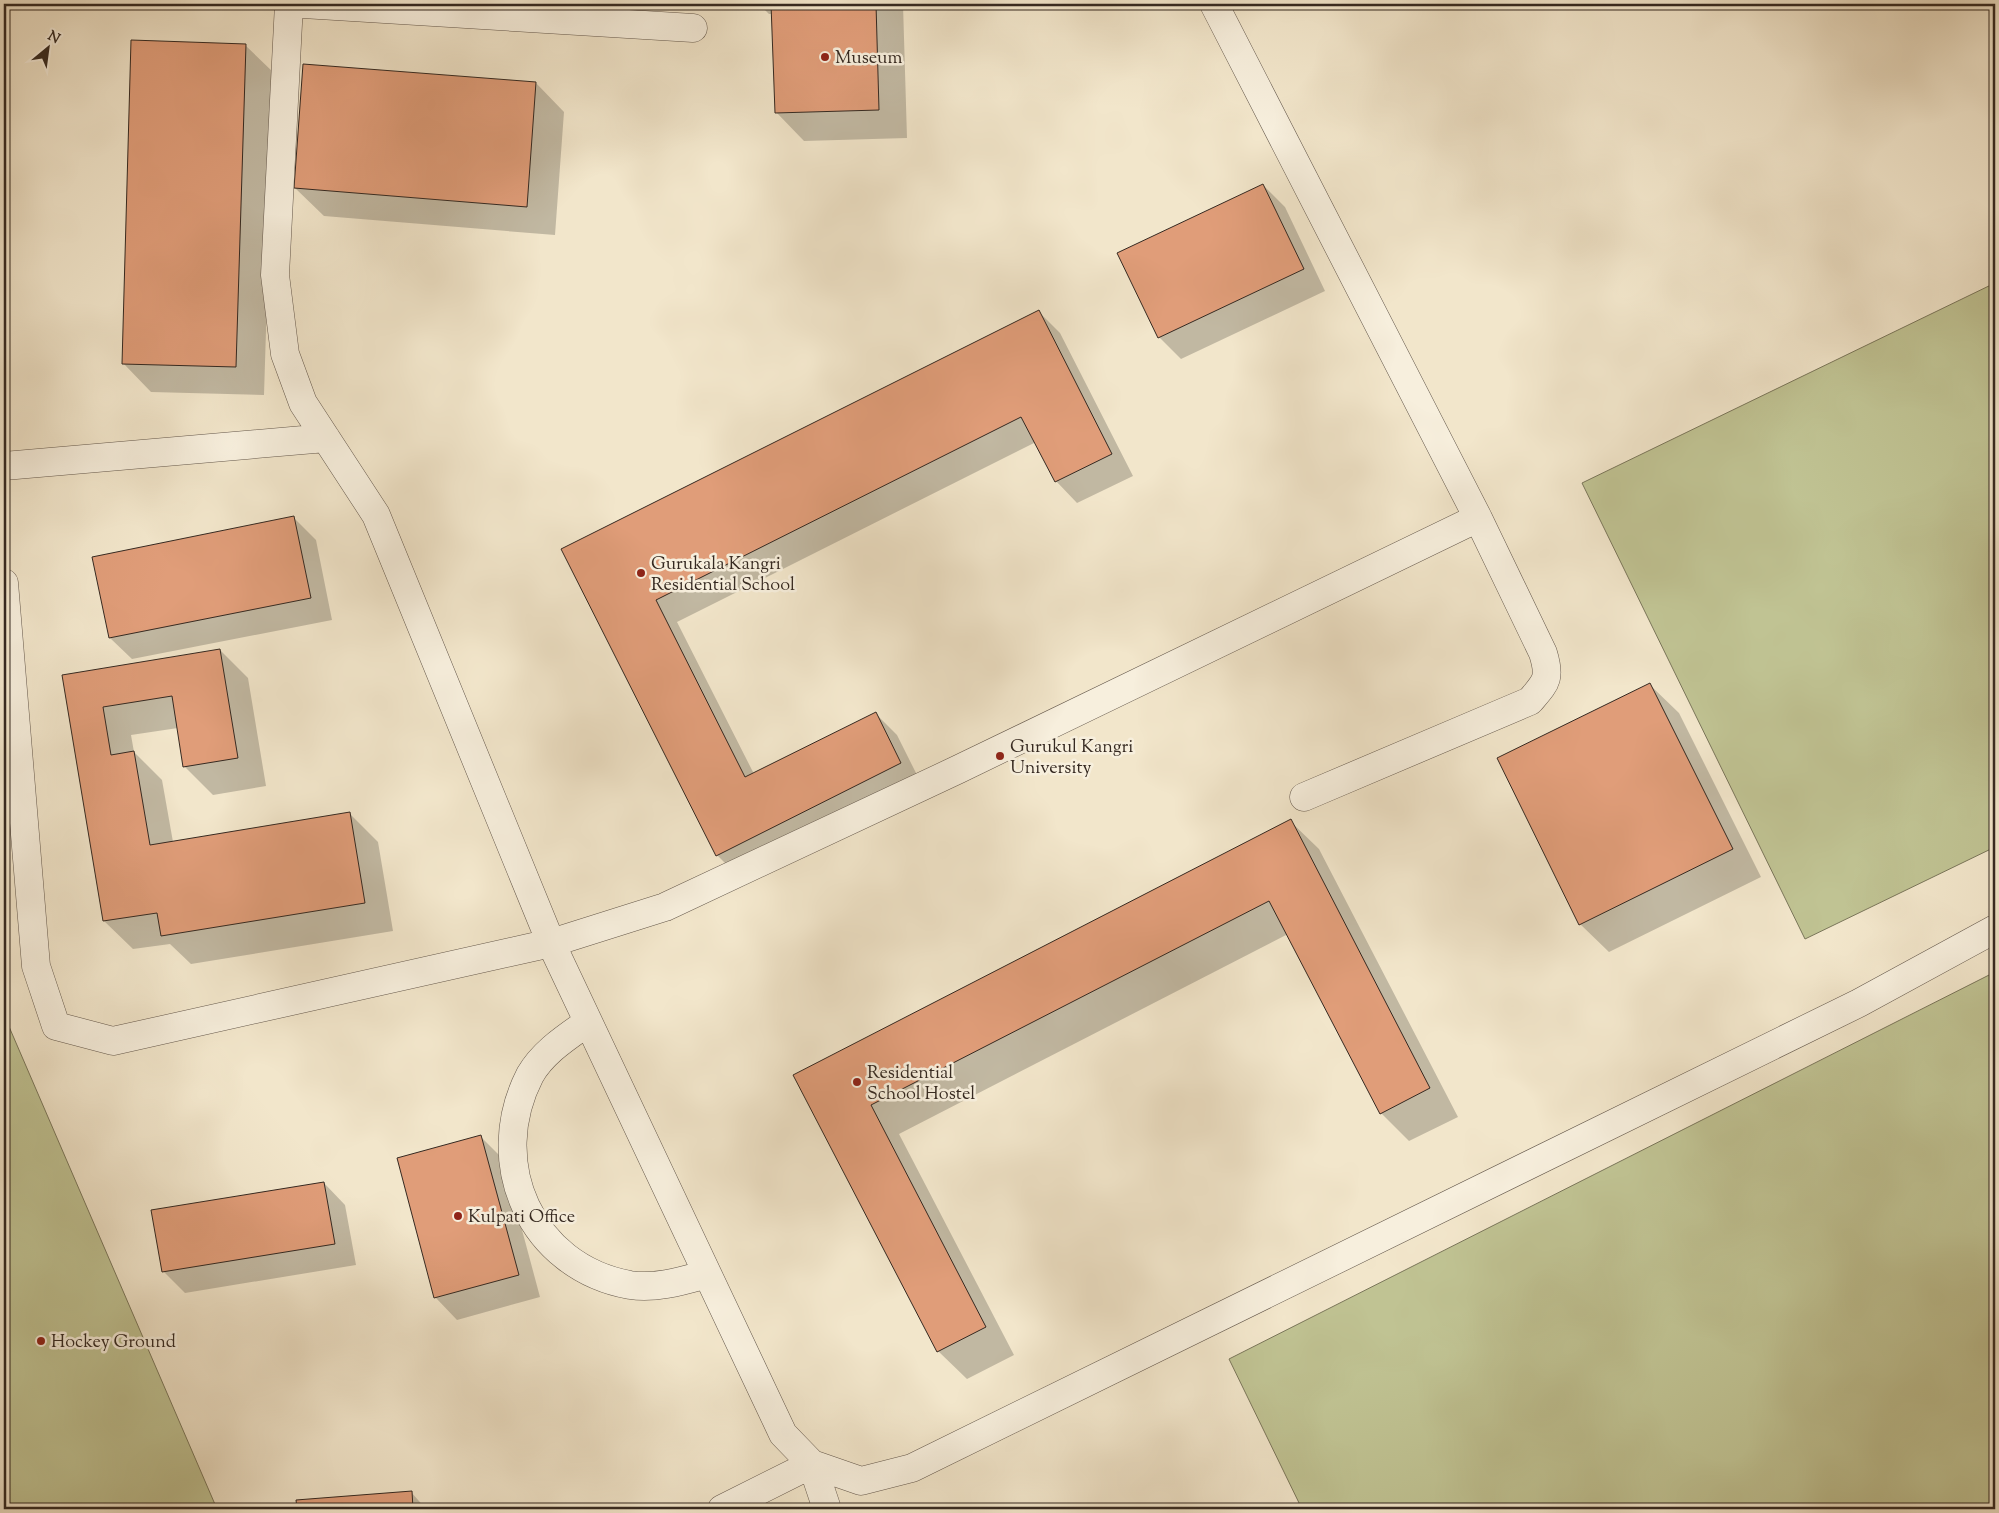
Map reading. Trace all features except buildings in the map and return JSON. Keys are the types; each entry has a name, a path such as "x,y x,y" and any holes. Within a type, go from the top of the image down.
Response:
{"street":[{"path":"289,4 275,275 285,354 302,403 376,515 551,944 783,1434 812,1464 827,1509"},
{"path":"303,4 693,28"},
{"path":"1214,4 1478,518 1543,653 1548,668 1547,680 1530,701 1304,797"},
{"path":"4,466 326,438"},
{"path":"4,583 36,966 56,1026 113,1041 551,944 665,907 958,769 1478,518"},
{"path":"722,1509 812,1464 861,1480 912,1468 1859,1003 1995,929"},
{"path":"588,1022 556,1044 531,1074 516,1110 514,1120 511,1149 516,1188 534,1223 540,1230 560,1252 592,1274 630,1285 670,1285 708,1274"}],"green space":[{"path":"1995,283 1995,847 1805,939 1582,483"},
{"path":"1995,972 1995,1509 1302,1509 1229,1359"},
{"path":"4,1015 217,1509 4,1509"}],"place":[{"name":"Museum","path":"825,57"},
{"name":"Gurukala Kangri Residential School","path":"641,573"},
{"name":"Gurukul Kangri University","path":"1000,756"},
{"name":"Residential School Hostel","path":"857,1082"},
{"name":"Kulpati Office","path":"458,1216"},
{"name":"Hockey Ground","path":"41,1341"}]}
